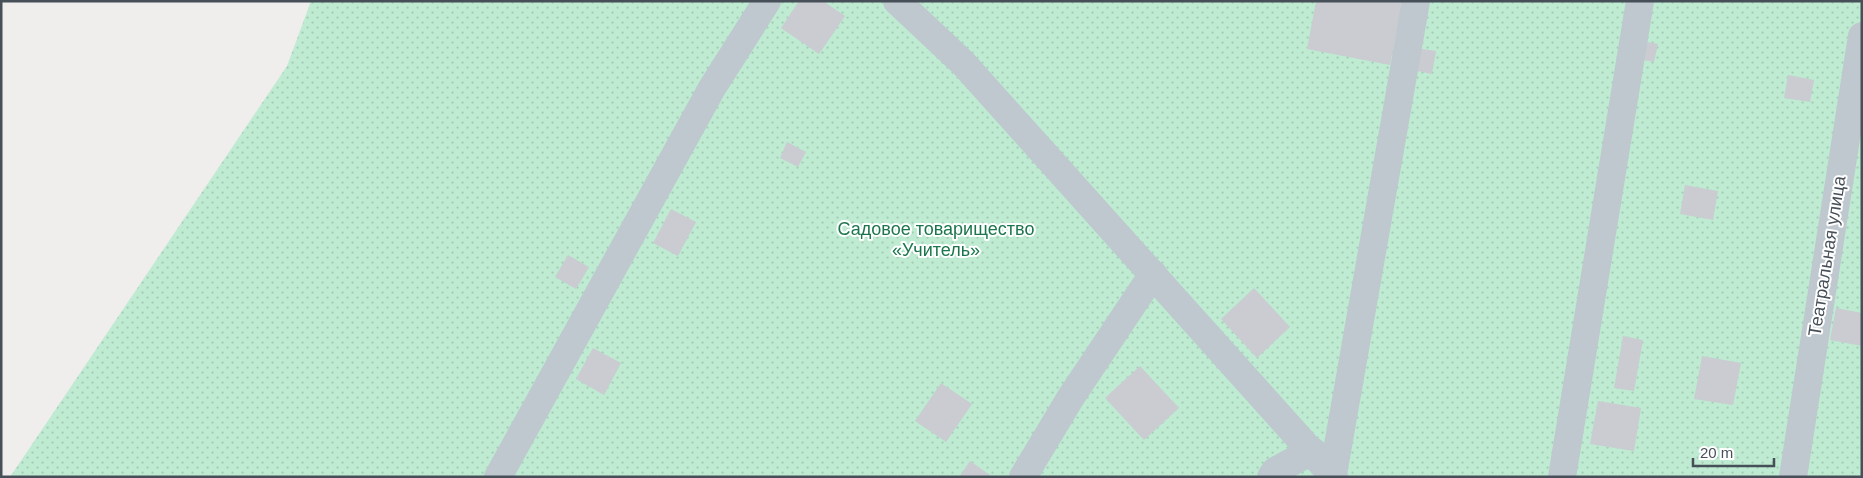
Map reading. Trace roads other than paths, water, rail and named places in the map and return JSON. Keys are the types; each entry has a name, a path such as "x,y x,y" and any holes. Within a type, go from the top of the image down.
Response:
{"street":[{"path":"498,477 712,88 766,1"},
{"path":"897,1 963,63 1334,476"},
{"path":"1334,476 1416,1"},
{"path":"1562,477 1640,1"},
{"name":"Театральная улица","path":"1793,477 1862,36"},
{"path":"1023,477 1071,397 1153,274"},
{"path":"1271,477 1275,471 1312,451"}],"park label":[{"name":"Садовое товарищество «Учитель»","path":"936,239"}]}
